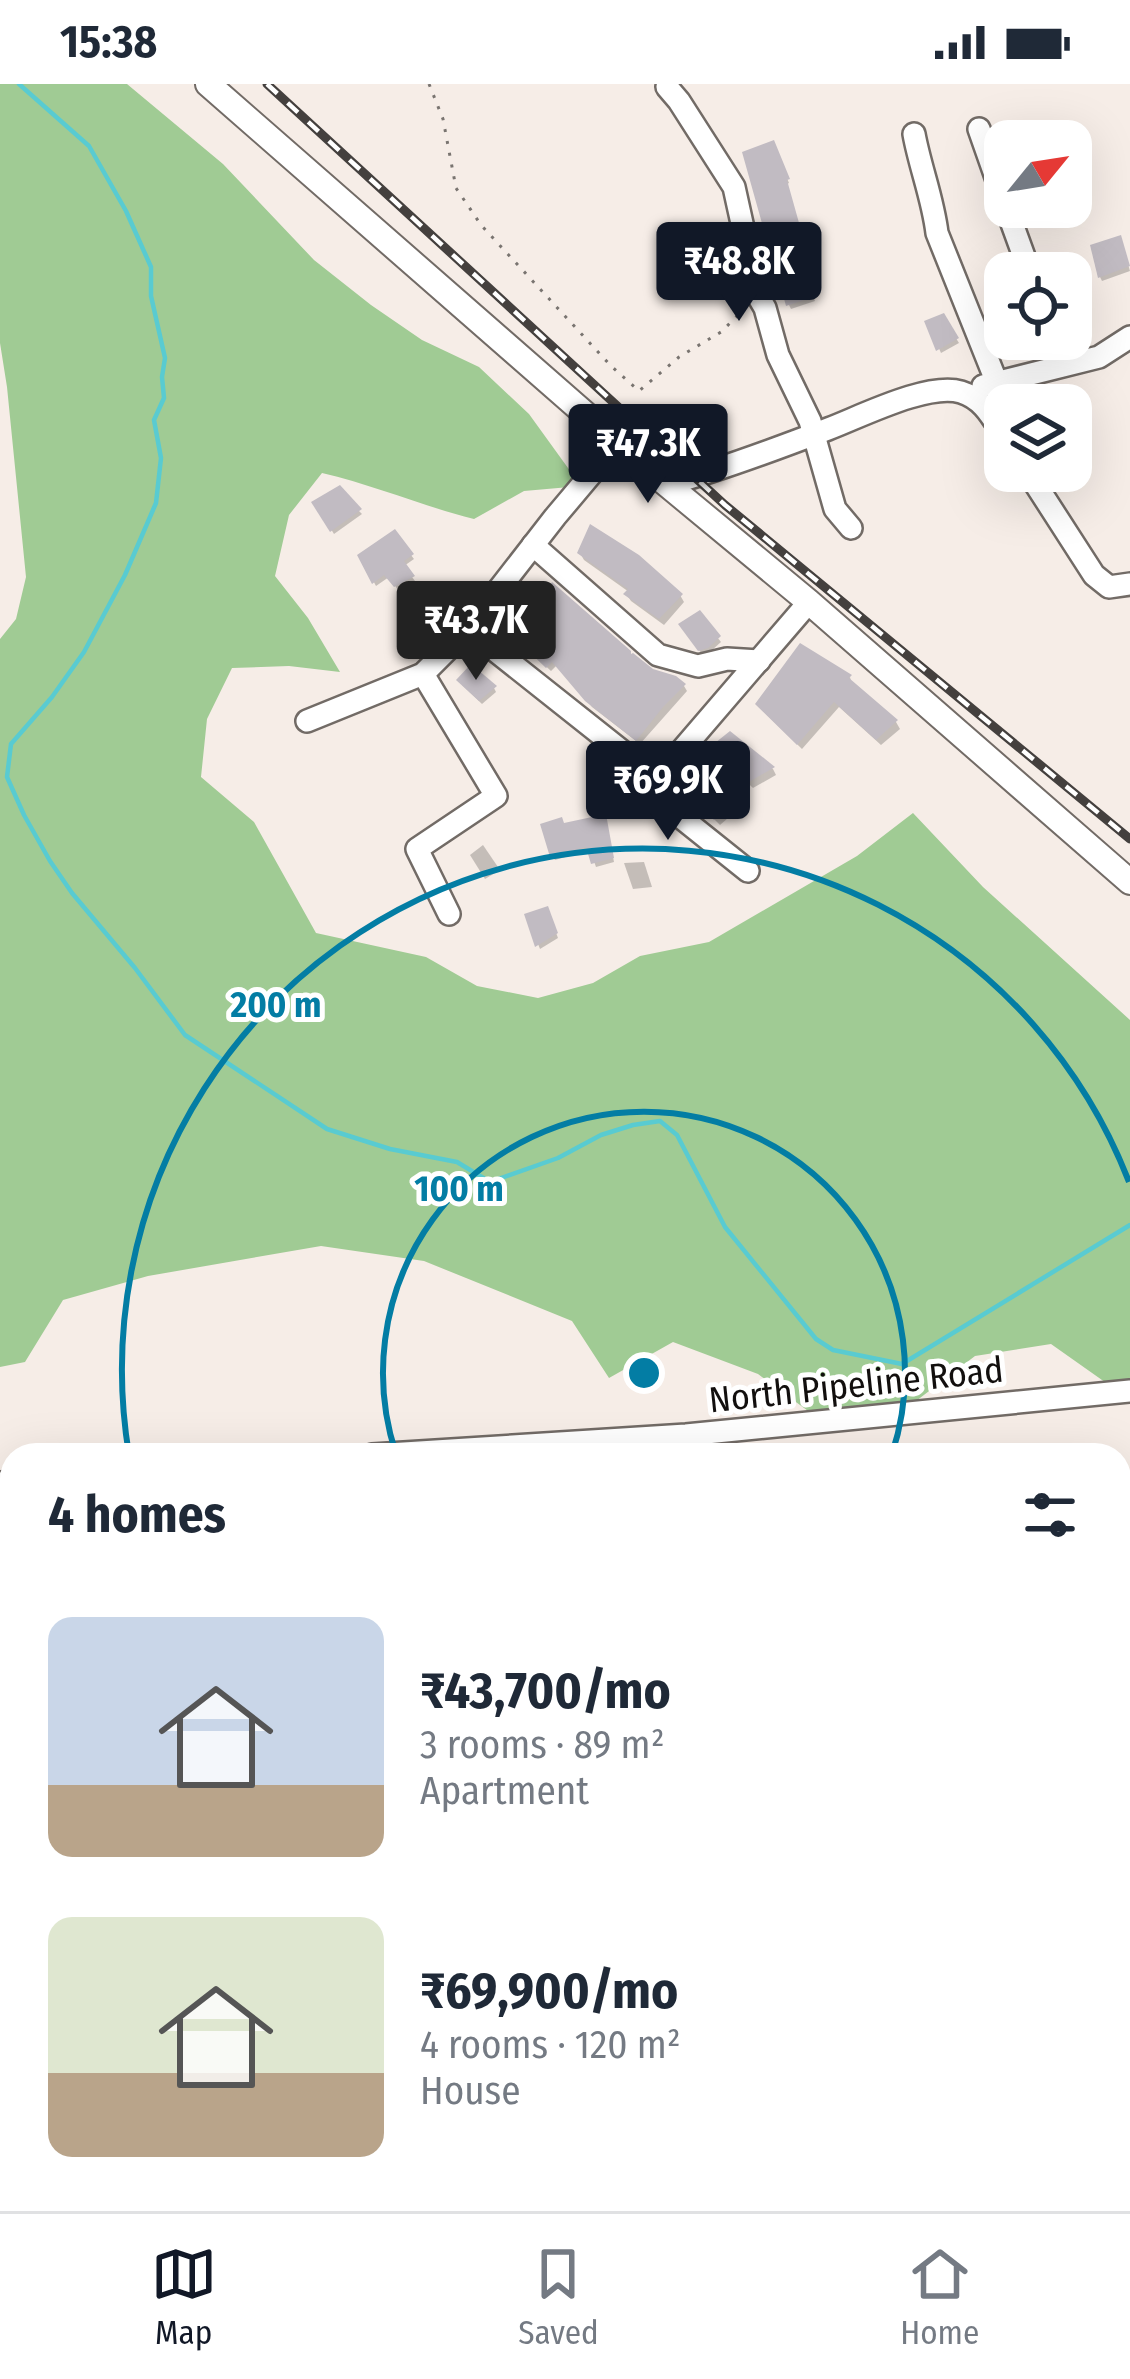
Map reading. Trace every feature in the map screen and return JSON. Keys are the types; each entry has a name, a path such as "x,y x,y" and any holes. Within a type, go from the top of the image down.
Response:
{"street":[{"path":"208,84 1130,882"},
{"path":"667,86 734,187 758,296 778,355 810,421 836,509 851,528"},
{"path":"979,129 984,143"},
{"path":"914,134 937,233 997,382"},
{"path":"669,484 914,396 959,391 1099,358 1130,337"},
{"path":"1058,360 1060,366"},
{"path":"959,391 984,406"},
{"path":"307,721 423,674 468,629 619,441"},
{"path":"1041,492 1094,575 1109,587 1130,584"},
{"path":"533,545 658,655 698,667 727,659 758,661"},
{"path":"748,871 658,799 657,779 809,602"},
{"path":"468,629 657,779"},
{"path":"423,674 496,796 417,848 449,914"},
{"name":"North Pipeline Road","path":"560,1443 1130,1391"}],"path":[{"path":"429,84 443,119 457,188 481,225 639,391 680,357 722,332 758,296"}],"green space":[{"path":"0,84 127,84 223,164 314,260 422,340 479,367 529,414 581,486 524,491 474,519 322,473 289,515 275,576 308,618 340,672 289,666 232,668 207,719 201,777 254,822 316,933 426,957 477,986 538,998 593,983 640,956 709,942 857,856 913,813 983,887 1130,1020 1130,1391 1119,1392 1051,1344 975,1356 899,1414 823,1422 758,1374 673,1342 609,1378 572,1321 424,1261 321,1246 148,1276 63,1300 25,1362 0,1367 0,639 16,619 26,577 0,343"}],"building":[{"path":"774,140 790,179 801,230 765,234 742,152"},
{"path":"1121,235 1130,266 1098,278 1090,245"},
{"path":"795,250 816,296 786,306 773,258"},
{"path":"944,313 959,338 936,351 924,321"},
{"path":"340,485 362,509 330,532 311,502"},
{"path":"590,524 639,555 683,594 659,619 623,594 628,589 577,553"},
{"path":"395,529 414,554 404,561 415,576 394,587 384,575 372,584 357,555"},
{"path":"552,582 631,654 686,684 636,741 585,701 552,662 546,668 514,637"},
{"path":"700,610 721,636 698,651 678,624"},
{"path":"800,643 852,675 849,678 898,720 876,740 834,702 797,745 755,704"},
{"path":"471,664 497,686 479,701 456,680"},
{"path":"730,731 775,767 747,783 710,747"},
{"path":"694,767 742,797 714,820 680,786"},
{"path":"606,814 614,858 591,864 586,847 550,857 540,824 562,817 564,823"},
{"path":"548,906 558,933 535,947 524,914"}],"waterway":[{"path":"19,84 89,146 126,211 151,267 151,296 165,358 164,398 154,420 161,458 156,503 84,652 11,744 7,777 24,815 72,893 185,1035 327,1129 390,1149 457,1162 490,1182 558,1158 601,1135 660,1121 677,1135 725,1227 816,1339 833,1350 902,1364 1130,1225"}],"railway":[{"path":"267,84 725,505 1130,839"}]}
